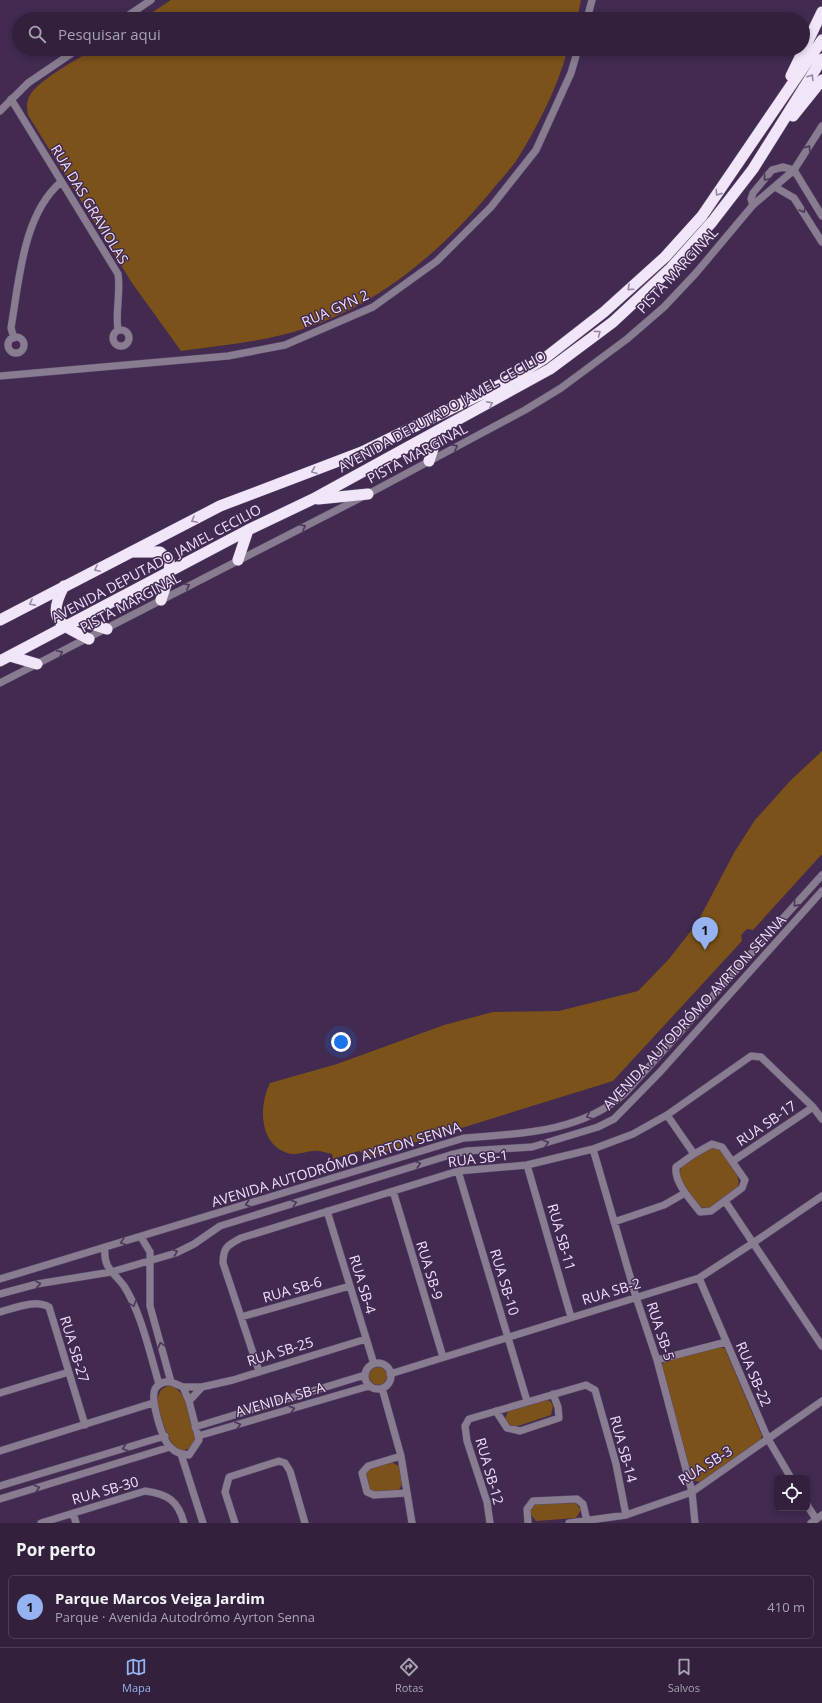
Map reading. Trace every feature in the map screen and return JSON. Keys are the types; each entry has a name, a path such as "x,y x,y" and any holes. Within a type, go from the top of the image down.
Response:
{"highway":[{"path":"810,36 822,12"},
{"name":"AVENIDA DEPUTADO JAMEL CECILIO","path":"0,620 220,506 362,452 506,382 545,358 604,312 665,257 702,216 741,161 822,40"},
{"path":"741,161 785,87 800,56"},
{"name":"AVENIDA DEPUTADO JAMEL CECILIO","path":"5,658 248,530 313,499 513,391 550,369 613,322 671,268 712,222 753,169 822,59"},
{"path":"753,169 822,80"},
{"path":"429,461 439,430"},
{"path":"313,499 368,494"},
{"path":"238,560 248,530"},
{"path":"131,553 160,552 169,561 170,572 161,600"},
{"path":"64,586 55,607 59,619 65,627 89,639"},
{"path":"79,620 107,629"},
{"path":"5,658 37,664"}],"street":[{"path":"133,12 151,0"},
{"path":"589,12 592,0"},
{"path":"0,111 28,83 68,56"},
{"name":"RUA GYN 2","path":"0,376 228,356 285,344 373,307 437,261 491,207 536,150 571,73 576,56"},
{"name":"RUA DAS GRAVIOLAS","path":"11,99 118,274 120,287 116,319 118,330"},
{"name":"PISTA MARGINAL","path":"0,683 89,639 161,600 368,494 543,399 586,371 669,301 696,273 753,205 794,170 822,126"},
{"path":"753,205 751,199 753,193 772,170 783,167 794,170 822,216"},
{"path":"14,338 11,328 22,261 29,237 50,192 61,182"},
{"path":"775,187 794,198 822,242"},
{"name":"AVENIDA AUTODRÓMO AYRTON SENNA","path":"0,1279 464,1138 527,1134 584,1118 602,1110 621,1097 708,999 822,875"},
{"name":"AVENIDA AUTODRÓMO AYRTON SENNA","path":"0,1294 37,1284 111,1272 151,1260 176,1252 194,1244 220,1226 450,1155 467,1151 532,1147 598,1127 614,1120 622,1113 822,891"},
{"path":"708,999 717,1008"},
{"name":"RUA SB-1","path":"259,1372 223,1263 223,1253 229,1244 241,1238 458,1171 527,1165 593,1149 633,1134 667,1115 751,1056 761,1057 813,1107 822,1120"},
{"name":"RUA SB-17","path":"733,1161 813,1107"},
{"path":"667,1115 694,1154"},
{"path":"712,1144 722,1147 733,1161 745,1180 742,1188 711,1211 700,1212 685,1193 675,1174 676,1167 694,1154 712,1144"},
{"name":"RUA SB-5","path":"593,1149 636,1297 657,1360 692,1492 695,1523"},
{"name":"RUA SB-11","path":"527,1165 571,1317"},
{"name":"RUA SB-10","path":"458,1171 527,1401"},
{"name":"RUA SB-9","path":"393,1191 443,1358"},
{"path":"614,1222 664,1205 685,1193"},
{"name":"RUA SB-2","path":"390,1374 699,1278 753,1244 822,1196"},
{"path":"725,1201 822,1346"},
{"name":"RUA SB-4","path":"327,1211 374,1364"},
{"path":"141,1237 146,1244 151,1260 149,1287 150,1306 171,1382"},
{"path":"105,1247 105,1261 111,1272 123,1285 132,1300 159,1384"},
{"name":"RUA SB-22","path":"699,1278 768,1439 789,1475"},
{"name":"RUA SB-6","path":"241,1317 350,1286"},
{"name":"RUA SB-27","path":"0,1312 30,1304 42,1303 49,1307 85,1424"},
{"name":"RUA SB-25","path":"183,1387 202,1387 259,1372 366,1339"},
{"path":"657,1360 726,1342"},
{"path":"374,1364 386,1367 390,1374 388,1384 377,1389 369,1386 365,1375 368,1368 374,1364"},
{"path":"0,1392 69,1372"},
{"name":"AVENIDA SB-A","path":"196,1427 365,1375"},
{"path":"171,1382 183,1387 189,1401 196,1427 199,1440 189,1455 181,1454 170,1447 154,1403 155,1389 159,1384 171,1382"},
{"name":"RUA SB-14","path":"553,1394 586,1385 595,1390 616,1464 626,1515"},
{"name":"AVENIDA SB-A","path":"198,1436 369,1386"},
{"path":"189,1401 202,1387"},
{"path":"382,1388 401,1456 412,1523"},
{"path":"553,1394 558,1407 559,1418 520,1431 507,1428 496,1410 527,1401 553,1394"},
{"name":"RUA SB-3","path":"569,1523 626,1515 692,1492 822,1401"},
{"path":"0,1451 154,1403"},
{"path":"272,1404 276,1414"},
{"name":"RUA SB-12","path":"490,1523 487,1502 467,1441 465,1426 469,1419 496,1410"},
{"path":"0,1486 165,1436"},
{"path":"0,1499 170,1447"},
{"path":"181,1454 203,1523"},
{"path":"401,1456 368,1466 362,1473 367,1492 374,1495 407,1493"},
{"path":"91,1458 94,1470"},
{"path":"235,1523 225,1492 229,1477 278,1461 285,1463 290,1471 305,1523"},
{"name":"RUA SB-30","path":"41,1523 145,1491 161,1493 174,1501 184,1523"},
{"path":"528,1523 527,1509 533,1501 577,1499 583,1504 587,1520"},
{"path":"810,1509 816,1519"},
{"path":"73,1513 76,1523"}],"shaded area":[{"path":"171,0 581,0 578,12 153,12"},
{"path":"83,56 566,56 547,105 526,145 515,162 474,212 431,254 408,273 358,306 331,319 303,329 258,340 181,351 132,283 28,115 27,102 33,91 48,77"},
{"path":"822,751 822,854 753,930 747,929 741,935 742,941 613,1081 368,1157 359,1151 333,1159 332,1154 319,1151 292,1154 281,1150 273,1144 267,1135 263,1114 266,1093 270,1083 337,1064 444,1025 493,1012 559,1011 638,991 669,959 697,923 735,851 755,820 791,780"},
{"path":"714,1147 719,1149 733,1168 739,1183 737,1188 709,1208 703,1208 698,1206 679,1176 681,1167 708,1149"},
{"path":"721,1347 725,1349 762,1436 760,1441 700,1482 692,1480 661,1366 664,1362"},
{"path":"374,1367 382,1367 387,1372 385,1383 382,1385 374,1385 369,1380 369,1372"},
{"path":"171,1386 177,1389 185,1400 196,1436 192,1445 185,1450 179,1450 170,1440 163,1424 157,1403 158,1396 162,1389"},
{"path":"545,1399 550,1401 553,1406 551,1415 515,1427 508,1425 505,1420 508,1411"},
{"path":"391,1462 399,1466 402,1484 399,1490 370,1491 365,1473 368,1469"},
{"path":"576,1503 581,1510 576,1518 536,1521 531,1515 531,1509 536,1504"}],"place":[{"name":"Parque Marcos Veiga Jardim","path":"705,950"}]}
